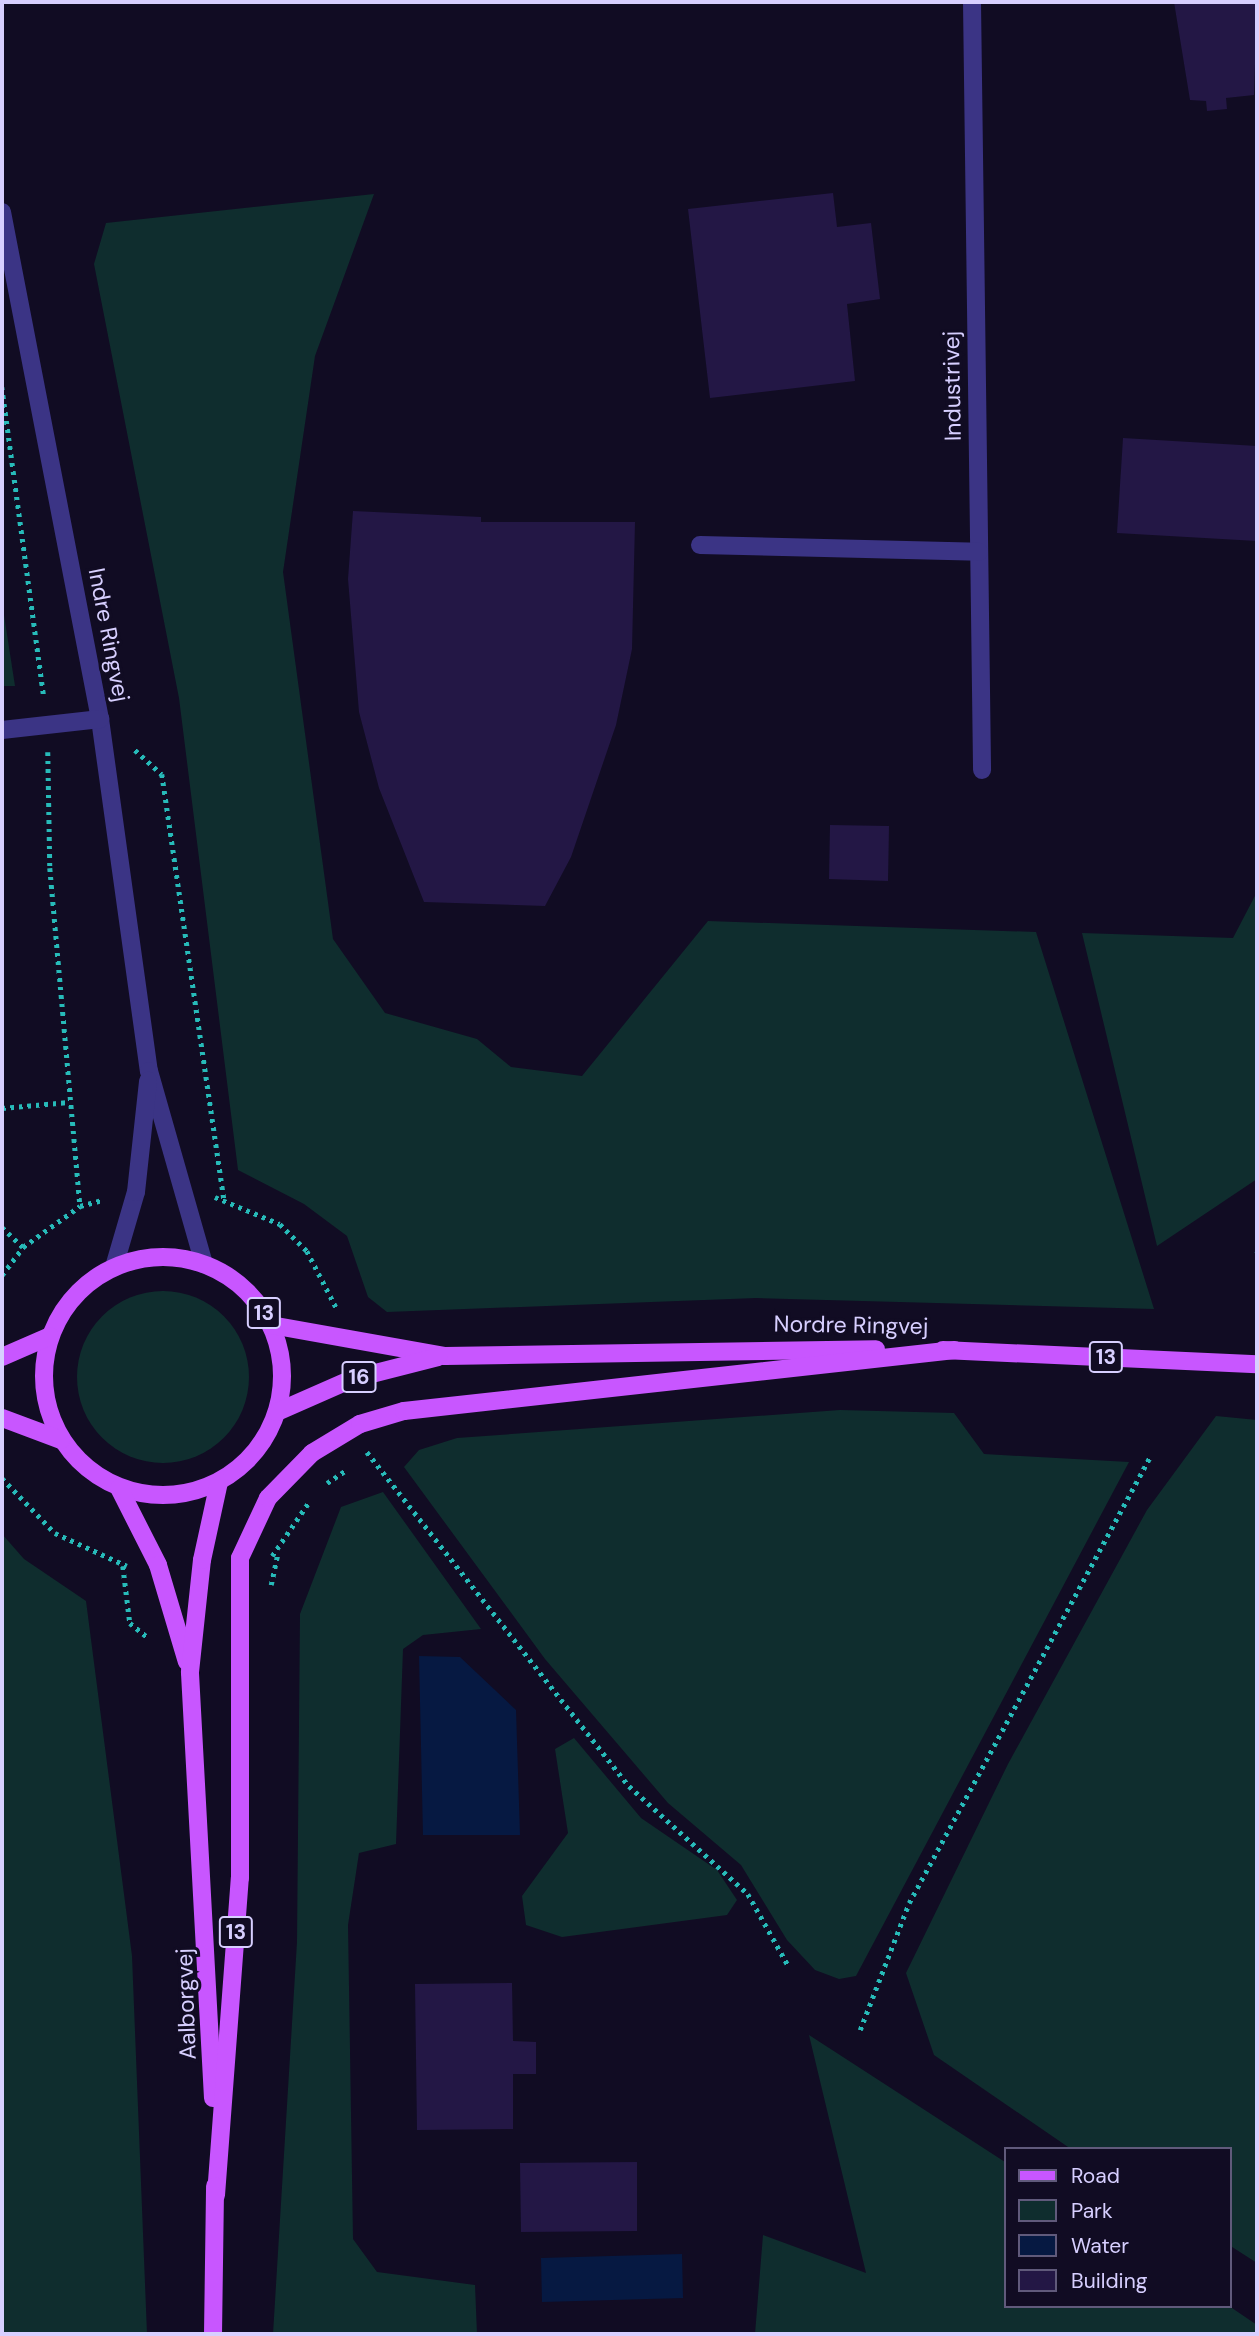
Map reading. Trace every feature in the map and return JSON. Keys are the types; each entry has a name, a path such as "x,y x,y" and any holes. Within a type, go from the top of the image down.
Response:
{"main road":[{"name":"13","path":"175,1257 204,1264 232,1278 271,1325 283,1383 277,1412 244,1464 219,1482 175,1494 119,1488 86,1468 61,1440 43,1389 50,1336 75,1294 114,1267 175,1257"},
{"name":"Nordre Ringvej","path":"271,1325 445,1356 955,1350 1257,1364"},
{"path":"2,1357 50,1336"},
{"name":"13","path":"216,2194 240,1878 240,1558 268,1498 312,1454 360,1424 455,1404 955,1350"},
{"name":"Nordre Ringvej","path":"277,1412 352,1379 445,1356"},
{"path":"2,1418 61,1440"},
{"name":"Aalborgvej","path":"213,2334 216,2194 208,1930 190,1672 202,1560 219,1482"},
{"name":"Aalborgvej","path":"119,1488 158,1565 190,1672"}],"street":[{"name":"Industrivej","path":"972,2 982,769"},
{"name":"Indre Ringvej","path":"2,212 100,719 149,1071 180,1192 204,1264"},
{"path":"700,545 979,552"},
{"path":"2,730 100,719"},
{"name":"Indre Ringvej","path":"114,1267 136,1192 149,1071"}],"path":[{"path":"2,387 47,726 69,1102 80,1206"},
{"path":"100,719 162,774 224,1198"},
{"path":"2,1108 69,1102"},
{"path":"2,1275 23,1247 80,1206 136,1192"},
{"path":"180,1192 224,1198 280,1224 307,1251 331,1288 345,1339"},
{"path":"2,1227 23,1247"},
{"path":"360,1424 368,1455 629,1786 748,1894 788,1965"},
{"path":"860,2031 909,1903 1150,1457"}],"green space":[{"path":"374,194 315,356 283,572 333,939 385,1013 477,1039 511,1067 582,1076 708,921 1036,932 1154,1309 756,1298 387,1312 368,1297 347,1236 304,1204 238,1170 179,698 94,264 106,223"},
{"path":"2,602 15,686 2,686"},
{"path":"1257,892 1257,1179 1157,1246 1082,933 1233,938"},
{"path":"163,1291 196,1297 224,1316 243,1344 249,1377 243,1410 224,1438 196,1457 163,1463 130,1457 102,1438 83,1410 77,1377 83,1344 102,1316 130,1297"},
{"path":"840,1410 954,1413 984,1454 1129,1462 856,1976 839,1979 815,1970 787,1940 741,1865 668,1803 545,1659 404,1467 419,1450 457,1438"},
{"path":"1216,1416 1257,1420 1257,2263 1231,2246 1231,2147 1068,2147 934,2055 906,1973 1008,1764 1147,1510"},
{"path":"383,1492 481,1629 423,1635 403,1649 396,1844 359,1853 348,1925 353,2239 377,2272 475,2285 477,2334 273,2334 297,1942 300,1614 341,1507"},
{"path":"2,1534 24,1559 86,1601 132,1956 147,2334 2,2334"},
{"path":"574,1738 641,1818 717,1870 737,1900 727,1915 562,1937 526,1925 522,1896 568,1833 555,1749"},
{"path":"809,2035 1004,2161 1004,2308 1231,2307 1257,2325 1257,2334 755,2334 763,2235 866,2273"}],"water":[{"path":"419,1656 460,1657 516,1710 520,1835 423,1835"},
{"path":"682,2254 683,2298 542,2302 541,2258"}],"building":[{"path":"1174,2 1257,2 1254,95 1226,98 1227,109 1207,111 1206,101 1190,100"},
{"path":"833,193 837,227 871,223 880,299 847,304 855,381 710,398 688,209"},
{"path":"1123,438 1257,446 1257,541 1117,533"},
{"path":"353,511 481,517 481,522 635,522 632,649 616,725 571,857 545,906 424,902 379,788 359,712 348,579"},
{"path":"830,825 889,826 888,881 829,879"},
{"path":"512,1983 513,2041 536,2042 536,2074 513,2074 513,2129 417,2130 415,1984"},
{"path":"637,2162 637,2231 521,2232 520,2163"}]}
